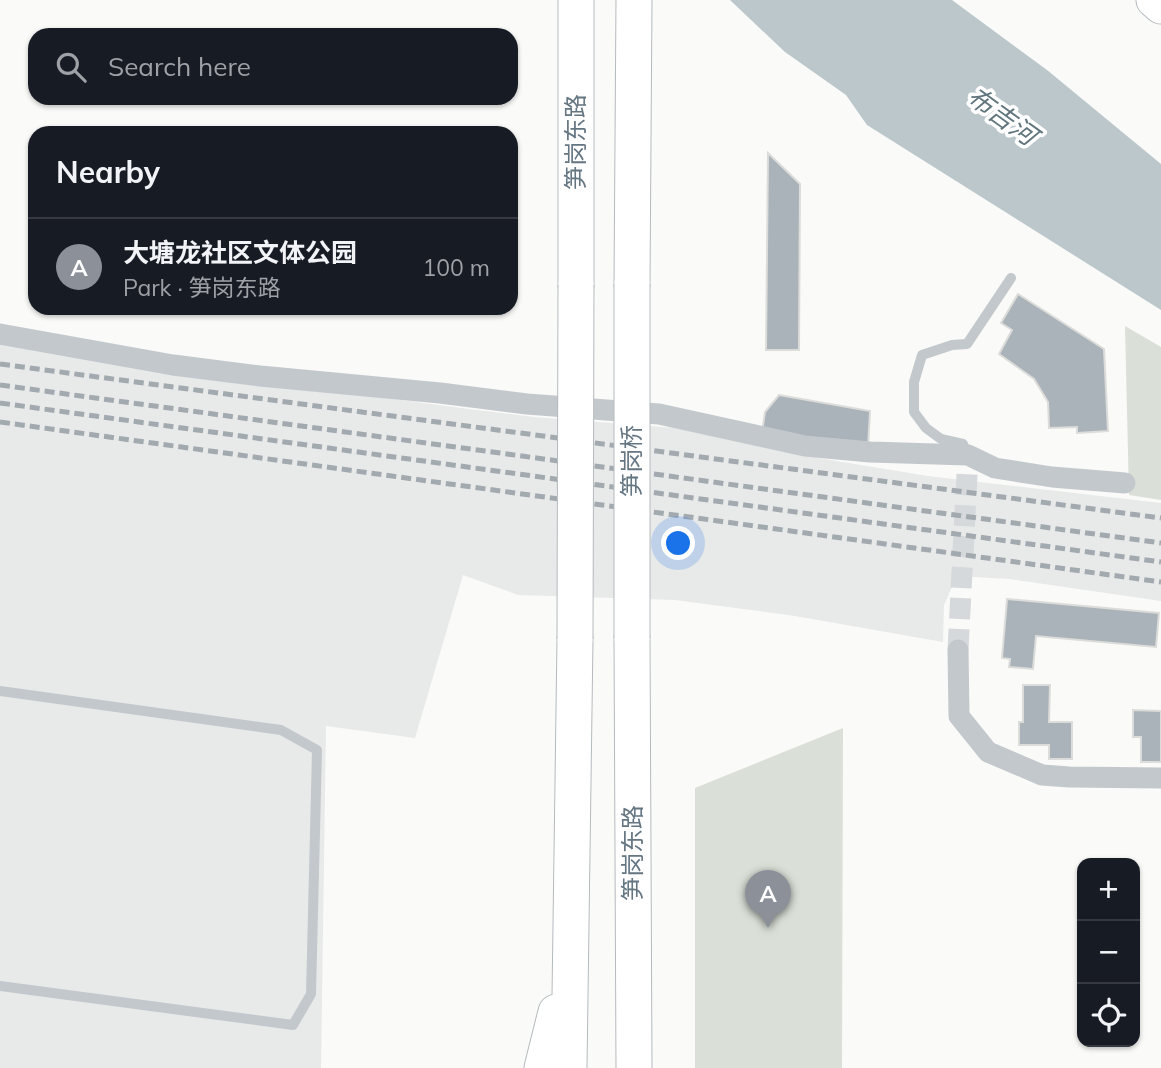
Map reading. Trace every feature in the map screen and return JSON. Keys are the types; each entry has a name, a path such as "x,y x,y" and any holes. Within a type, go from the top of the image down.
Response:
{"main road":[{"name":"笋岗桥","path":"632,638 634,0"},
{"path":"1154,0 1161,6"},
{"name":"笋岗东路","path":"570,940 575,639 576,285 573,9"},
{"name":"笋岗东路","path":"632,638 634,1068"},
{"path":"542,1068 570,940"},
{"path":"569,1068 570,940"}],"street":[{"path":"0,334 185,367 527,404 659,414 805,446 870,452 968,455 995,468 1052,477 1125,483"},
{"path":"958,650 959,716 988,752 1042,775 1069,778 1161,778"}],"lane":[{"path":"968,455 963,443 941,439 926,428 914,412 914,382 922,355 951,345 967,344 1011,278"},
{"path":"0,691 281,730 317,750 311,993 293,1025 0,986"}],"shaded area":[{"path":"1125,326 1161,347 1161,500 1129,495"},
{"path":"0,342 83,358 469,409 676,428 800,455 928,476 1161,503 1161,601 1009,579 957,576 944,605 943,642 795,616 675,600 518,595 463,575 415,738 326,726 321,1068 0,1068"},
{"path":"843,728 842,1068 695,1068 695,788"}],"water":[{"name":"布吉河","path":"730,0 952,0 1047,70 1161,164 1161,310 867,125 846,95 785,52"}],"building":[{"path":"768,153 800,184 799,350 766,350"},
{"path":"1018,294 1104,349 1108,431 1077,433 1077,427 1049,428 1048,402 1034,379 999,354 1012,330 1001,323"},
{"path":"779,395 870,411 868,447 762,432 765,412"},
{"path":"1007,599 1159,613 1156,647 1036,636 1033,669 1009,667 1010,659 1002,658"},
{"path":"1023,685 1050,685 1049,722 1072,722 1072,759 1049,759 1049,745 1019,745 1019,722 1023,722"},
{"path":"1133,710 1161,711 1161,762 1141,762 1141,737 1133,737"}],"tunnel":[{"path":"958,650 968,455"}],"railway":[{"path":"0,364 1161,518"},
{"path":"0,385 1161,543"},
{"path":"0,403 1161,562"},
{"path":"0,422 1161,582"}],"place":[{"name":"大塘龙社区文体公园","path":"768,928"}]}
